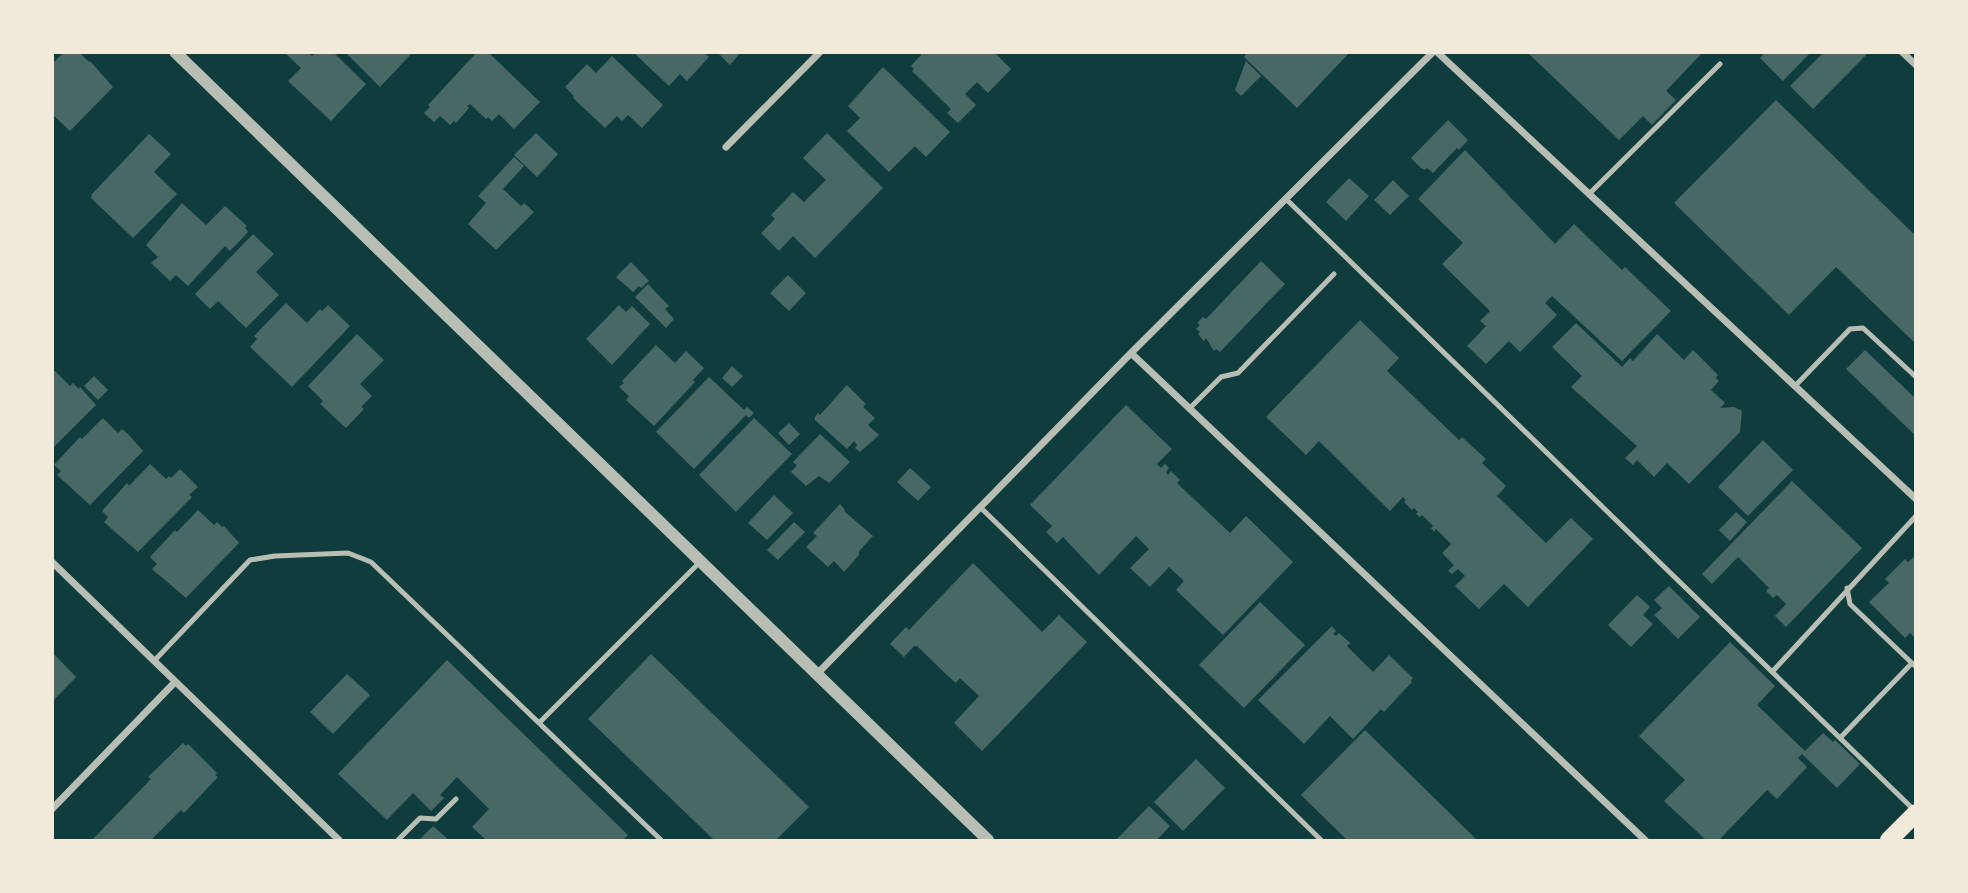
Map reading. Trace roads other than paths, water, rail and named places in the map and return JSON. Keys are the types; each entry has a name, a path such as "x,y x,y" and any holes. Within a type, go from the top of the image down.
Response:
{"main road":[{"path":"1889,841 1916,812"}],"street":[{"path":"175,52 988,841"},
{"path":"726,146 820,52"},
{"path":"817,674 1130,353 1435,52 1590,193 1916,499"},
{"path":"1902,52 1916,65"},
{"path":"1130,353 1645,841"},
{"path":"52,562 339,841"},
{"path":"52,809 175,682"}],"lane":[{"path":"1590,193 1720,64"},
{"path":"1286,199 1916,812"},
{"path":"1189,409 1221,377 1238,373 1334,274"},
{"path":"1796,386 1850,329 1863,328 1916,377"},
{"path":"980,507 1321,841"},
{"path":"1772,671 1916,516"},
{"path":"154,661 250,560 275,556 348,553 371,562 661,840"},
{"path":"540,722 700,562"},
{"path":"1840,738 1914,665 1850,604 1847,588"},
{"path":"398,841 420,818 436,819 456,799"}]}
